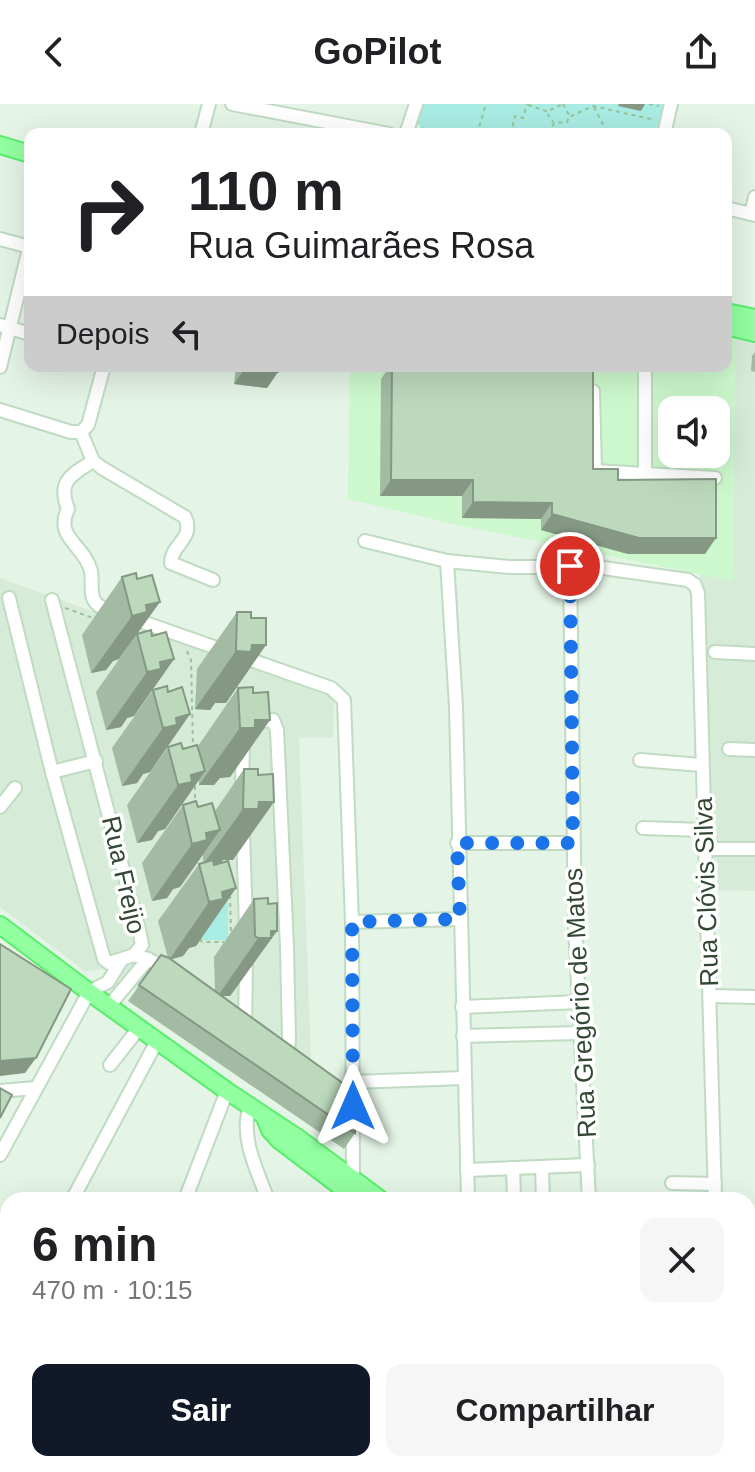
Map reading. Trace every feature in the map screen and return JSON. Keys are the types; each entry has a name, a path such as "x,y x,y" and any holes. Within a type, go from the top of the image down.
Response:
{"main road":[{"path":"0,145 24,152"},
{"path":"0,156 24,162"},
{"path":"732,313 755,318"},
{"path":"732,327 755,333"},
{"path":"0,925 257,1112 279,1140 349,1192"}],"street":[{"path":"203,128 209,104"},
{"path":"232,104 361,128"},
{"path":"309,117 313,104"},
{"path":"408,128 416,104"},
{"path":"664,128 665,105"},
{"path":"732,209 753,214 755,197"},
{"path":"0,239 24,245"},
{"path":"0,367 5,326 24,265"},
{"path":"0,410 71,432 81,432 88,425 102,372"},
{"path":"645,372 645,475"},
{"path":"593,391 595,471 715,478"},
{"path":"81,432 93,461 185,517 188,533 173,553 171,563 213,580"},
{"path":"93,461 72,474 65,484 63,495 68,509 62,522 66,534 88,564 96,604 331,688 344,700 352,922 350,1192"},
{"path":"365,541 447,561 509,567 570,566"},
{"path":"447,561 456,707 468,1192"},
{"name":"Rua Clóvis Silva","path":"570,566 688,580 695,585 698,593 715,1192"},
{"name":"Rua Gregório de Matos","path":"570,566 573,843 579,1033 589,1192"},
{"path":"9,598 52,772 104,959 109,963 128,957 148,959 174,975"},
{"name":"Rua Freijo","path":"0,1155 89,992 108,982 142,945 52,602"},
{"path":"715,652 755,654"},
{"path":"242,800 243,733 246,726 254,722 273,720 277,730 287,947 288,1050 280,1053 268,1045"},
{"path":"729,749 755,750"},
{"path":"640,760 701,765"},
{"path":"52,772 96,761"},
{"path":"0,807 15,788"},
{"path":"243,814 245,1028"},
{"path":"643,828 703,830"},
{"path":"457,843 573,843"},
{"path":"704,849 755,849"},
{"path":"352,922 460,919"},
{"path":"109,1006 148,959"},
{"path":"710,996 755,997"},
{"path":"462,1007 579,1002"},
{"path":"233,1019 256,1036"},
{"path":"110,1065 139,1028"},
{"path":"463,1036 579,1033"},
{"path":"76,1192 157,1041"},
{"path":"353,1082 464,1078"},
{"path":"0,1091 35,1088"},
{"path":"188,1192 227,1091"},
{"path":"257,1112 247,1122 249,1142 265,1192"},
{"path":"467,1170 588,1165"},
{"path":"542,1167 543,1192"},
{"path":"513,1168 514,1192"},
{"path":"672,1183 715,1184"}],"path":[{"path":"479,128 486,104"},
{"path":"512,128 515,116 523,118 527,104 549,112"},
{"path":"554,123 548,115 552,107 563,104 569,117"},
{"path":"610,109 612,104"},
{"path":"649,104 665,105"},
{"path":"554,123 567,122 569,117 593,106 656,121 654,128"},
{"path":"593,106 605,128"},
{"path":"552,128 554,123"},
{"path":"52,602 92,618"},
{"path":"183,648 188,651 191,660 194,754"},
{"path":"195,785 196,817"},
{"path":"199,931 202,942 230,940 230,890"}],"shaded area":[{"path":"423,104 664,104 659,128 420,128 417,121"},
{"path":"732,336 735,336 733,581 462,526 348,499 350,372 732,372"},
{"path":"735,336 755,340 755,891 714,890 700,574 733,580"},
{"path":"0,578 334,698 333,737 299,738 312,1085 137,990 105,969 86,972 0,907"},
{"path":"228,899 228,940 201,940 201,900"}],"building":[{"path":"392,372 593,372 593,469 618,469 618,480 716,479 716,538 639,538 552,514 552,503 473,502 473,480 391,480"},
{"path":"136,573 137,579 152,575 160,602 146,605 147,612 132,616 122,577"},
{"path":"237,612 251,612 251,618 266,618 266,645 252,645 251,652 236,651"},
{"path":"151,630 152,636 166,632 174,659 160,662 161,669 147,672 137,634"},
{"path":"167,686 168,692 182,687 190,714 176,718 177,725 163,728 153,690"},
{"path":"253,687 253,693 268,692 270,720 255,720 255,728 240,728 238,688"},
{"path":"181,743 183,749 197,745 205,771 191,775 192,782 178,785 168,747"},
{"path":"244,769 258,769 258,775 273,774 274,802 259,802 258,809 243,809"},
{"path":"196,801 198,807 212,803 220,830 206,833 207,840 192,844 183,805"},
{"path":"213,860 214,865 228,861 236,888 222,892 223,899 209,902 199,864"},
{"path":"268,898 268,904 277,903 277,931 271,931 271,938 258,938 255,936 254,899"},
{"path":"0,944 71,989 36,1058 0,1061"},
{"path":"161,955 355,1092 355,1133 139,985"},
{"path":"0,1088 12,1095 0,1118"}],"route":[{"path":"353,1106 352,922 460,919 457,843 573,843 570,566"}]}
